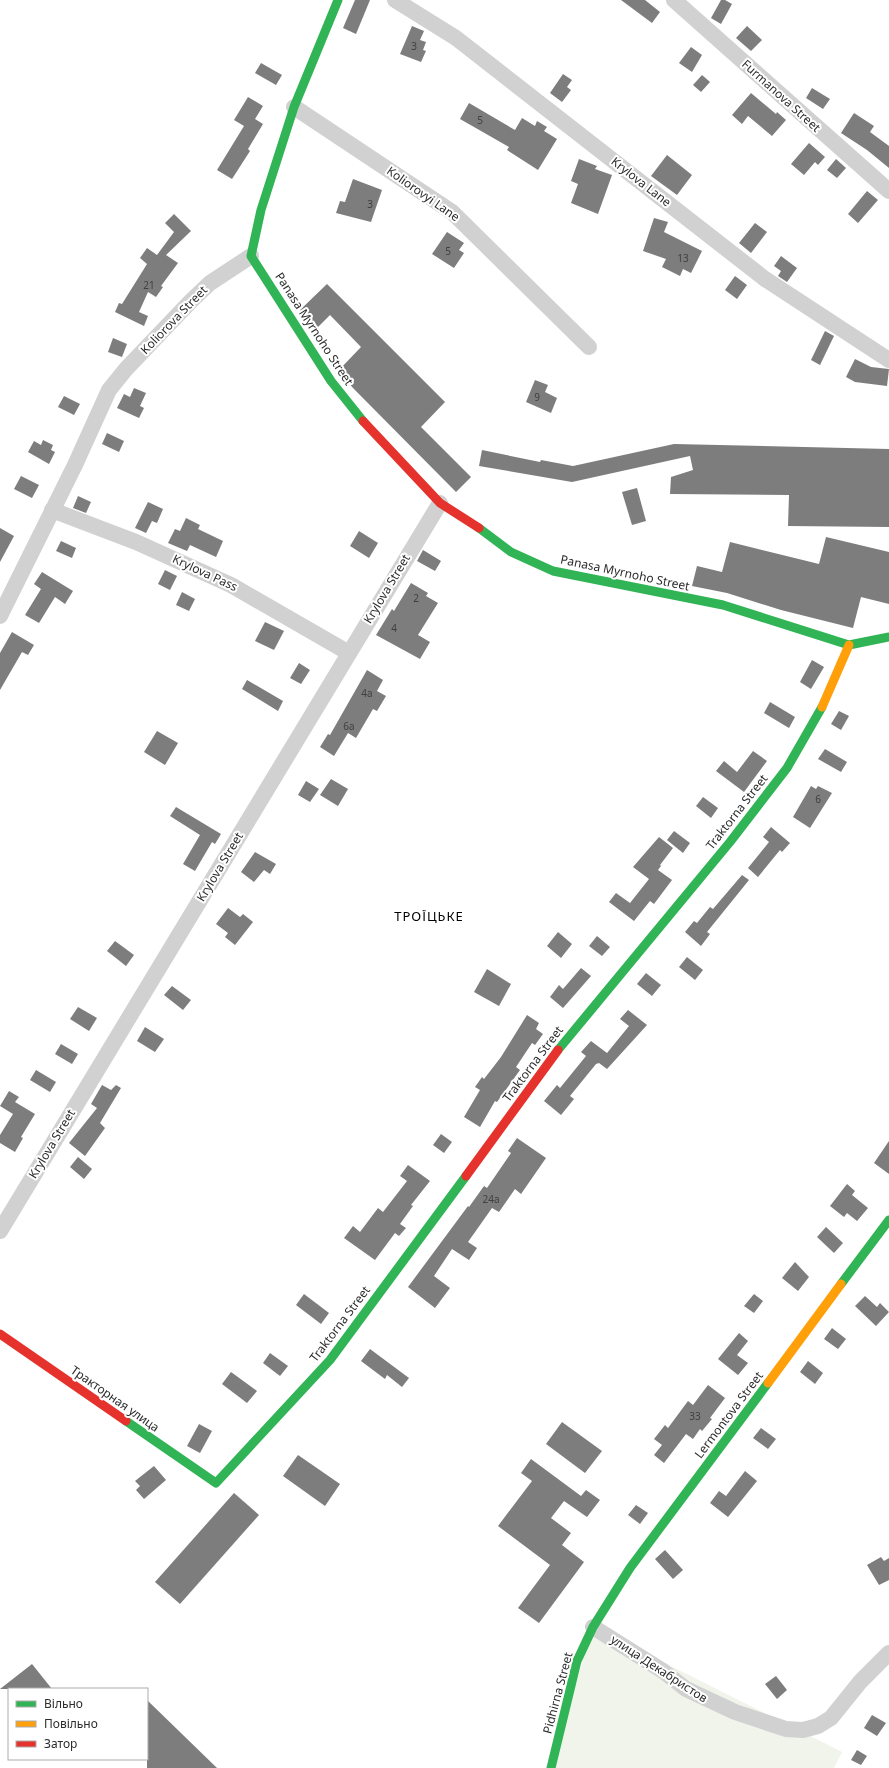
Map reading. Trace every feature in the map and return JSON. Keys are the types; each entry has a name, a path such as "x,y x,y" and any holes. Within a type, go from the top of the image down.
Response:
{"street":[{"path":"251,256 261,210 294,108 338,0"},
{"name":"Krylova Lane","path":"395,0 456,38 765,279 889,360"},
{"name":"Furmanova Street","path":"674,0 889,191"},
{"name":"Koliorovyi Lane","path":"294,108 452,212 589,347"},
{"name":"Panasa Myrnoho Street","path":"251,256 331,381 371,430 440,502 475,525 511,552 553,571 723,605 848,645 889,637"},
{"name":"Koliorova Street","path":"0,616 109,390 126,369 210,283 251,256"},
{"name":"Krylova Street","path":"0,1231 440,502"},
{"name":"Krylova Pass","path":"52,510 136,542 231,585 349,653"},
{"name":"Traktorna Street","path":"216,1483 330,1360 571,1033 725,848 787,768 828,697 848,645"},
{"name":"Lermontova Street","path":"593,1627 630,1568 889,1220"},
{"name":"Тракторная улица","path":"0,1334 216,1483"},
{"name":"улица Декабристов","path":"593,1627 663,1671 686,1689 712,1703 786,1729 803,1730 818,1726 831,1718 860,1682 889,1653"},
{"name":"Pidhirna Street","path":"551,1768 577,1661 593,1627"}],"shaded area":[{"path":"593,1627 842,1752 834,1768 551,1768"}],"building":[{"path":"355,0 370,0 356,34 343,28"},
{"path":"621,0 645,0 660,12 652,23"},
{"path":"721,0 725,0 732,4 721,24 711,18"},
{"path":"412,26 424,31 420,40 426,42 423,50 426,51 421,62 400,54"},
{"path":"747,26 762,40 751,51 736,38"},
{"path":"691,47 702,55 692,72 679,63"},
{"path":"261,63 282,75 276,85 255,73"},
{"path":"563,74 572,80 567,87 571,90 562,102 550,93"},
{"path":"702,75 710,82 701,92 693,85"},
{"path":"812,88 830,99 823,109 806,98"},
{"path":"751,93 776,114 777,112 786,120 772,136 748,116 742,124 732,115"},
{"path":"248,97 263,106 255,119 263,124 248,149 250,151 232,179 217,170 244,126 234,120"},
{"path":"469,103 515,130 522,118 535,126 537,121 547,127 544,131 557,139 538,170 507,150 509,147 460,119"},
{"path":"854,113 874,126 870,132 889,146 889,168 867,150 841,133"},
{"path":"809,143 825,157 818,165 815,162 804,175 791,164"},
{"path":"667,155 692,175 677,195 651,176"},
{"path":"579,159 597,166 595,169 612,175 598,214 571,203 578,184 571,181"},
{"path":"836,159 846,168 837,178 827,170"},
{"path":"353,179 382,190 371,222 336,213 340,201 345,202"},
{"path":"867,191 878,200 858,223 848,214"},
{"path":"174,214 191,231 166,255 178,263 161,286 163,287 156,297 148,292 139,312 148,316 144,326 115,312 119,303 122,304 147,264 140,258 147,248 157,255 174,232 165,223"},
{"path":"654,218 668,222 664,232 702,251 691,273 683,269 680,276 662,267 666,259 643,251"},
{"path":"755,223 767,232 751,253 739,243"},
{"path":"447,232 464,243 459,250 464,253 454,268 432,254"},
{"path":"781,256 797,268 787,282 778,276 781,271 774,266"},
{"path":"735,276 747,285 737,299 725,290"},
{"path":"327,284 445,402 421,427 471,477 456,492 341,374 339,370 361,347 330,315 315,330 300,310"},
{"path":"825,331 834,336 820,365 811,360"},
{"path":"113,338 127,344 122,357 108,352"},
{"path":"855,359 871,367 889,369 887,386 855,382 846,377"},
{"path":"535,380 548,385 545,392 557,398 551,413 526,402"},
{"path":"134,388 146,393 140,406 144,408 139,418 117,408 124,394 130,397"},
{"path":"64,396 80,404 74,415 58,407"},
{"path":"107,433 124,441 119,452 102,444"},
{"path":"43,440 53,445 51,450 55,452 49,464 28,452 34,441 41,445"},
{"path":"674,444 889,449 889,527 788,526 789,495 670,494 671,477 693,470 690,456 572,482 479,466 482,450 540,462 541,460 573,466"},
{"path":"21,476 39,485 32,498 14,489"},
{"path":"637,488 646,521 632,525 622,492"},
{"path":"78,496 91,502 86,513 73,508"},
{"path":"148,502 163,509 157,523 152,521 146,533 135,528"},
{"path":"186,518 200,525 198,529 223,541 216,557 190,545 187,551 168,543 175,529 180,531"},
{"path":"0,528 14,536 0,562"},
{"path":"359,531 378,543 369,558 350,546"},
{"path":"826,537 889,552 889,604 861,597 853,628 781,610 727,593 692,586 697,566 722,572 730,542 819,564"},
{"path":"61,541 76,548 72,558 56,551"},
{"path":"423,550 441,561 435,571 417,561"},
{"path":"165,570 177,576 170,590 158,584"},
{"path":"42,572 73,591 65,604 55,597 39,623 25,615 41,589 34,584"},
{"path":"411,583 428,593 426,596 438,603 418,635 430,642 420,659 376,635 392,609 394,611"},
{"path":"182,592 195,599 189,611 176,605"},
{"path":"265,622 284,631 274,650 255,641"},
{"path":"12,632 34,645 28,655 22,652 0,690 0,653"},
{"path":"812,660 824,667 811,689 800,682"},
{"path":"299,663 310,670 301,684 290,678"},
{"path":"367,670 383,680 377,691 386,696 377,711 373,709 356,738 348,733 334,756 320,747 328,734 330,735"},
{"path":"247,680 283,701 278,711 242,689"},
{"path":"770,702 795,717 789,728 764,713"},
{"path":"839,711 849,716 841,730 831,724"},
{"path":"157,731 178,743 165,765 144,752"},
{"path":"825,749 847,762 841,772 818,759"},
{"path":"753,751 767,761 744,792 716,771 724,761 737,772"},
{"path":"331,779 348,789 338,806 320,795"},
{"path":"306,781 319,789 310,802 298,795"},
{"path":"811,786 816,789 818,786 832,793 810,828 793,817"},
{"path":"703,797 718,808 711,818 696,806"},
{"path":"176,807 221,834 215,844 212,842 195,871 183,864 200,835 170,816"},
{"path":"771,827 790,843 782,852 780,850 758,877 748,868 769,842 763,837"},
{"path":"674,831 690,843 683,853 667,840"},
{"path":"659,837 673,848 658,870 672,880 654,904 650,901 634,921 609,902 616,893 630,903 649,879 633,867"},
{"path":"255,852 276,864 270,874 264,870 254,882 241,872"},
{"path":"742,875 749,880 707,932 710,934 701,946 685,932 694,921 697,923 710,907 713,909"},
{"path":"228,908 240,917 243,914 253,922 235,945 225,937 228,933 216,924"},
{"path":"558,932 572,944 561,958 547,946"},
{"path":"597,936 610,947 602,956 589,946"},
{"path":"115,941 134,955 126,966 107,951"},
{"path":"687,957 703,970 695,980 679,967"},
{"path":"581,968 591,976 563,1008 550,997 559,985 563,989"},
{"path":"487,969 511,984 499,1006 474,992"},
{"path":"646,973 661,985 652,996 637,984"},
{"path":"172,986 191,1000 183,1010 164,995"},
{"path":"78,1007 97,1018 89,1031 70,1019"},
{"path":"628,1010 647,1025 607,1069 599,1063 596,1064 570,1096 574,1099 561,1115 544,1101 557,1085 560,1088 586,1056 581,1052 591,1041 607,1053 629,1026 620,1019"},
{"path":"527,1015 539,1023 536,1029 543,1034 535,1045 532,1043 516,1067 520,1070 497,1102 495,1101 480,1127 464,1117 480,1090 475,1087 482,1077 484,1079 501,1057"},
{"path":"145,1027 164,1039 155,1052 137,1041"},
{"path":"61,1044 78,1054 72,1064 55,1054"},
{"path":"36,1070 56,1082 50,1092 30,1080"},
{"path":"102,1085 111,1090 116,1085 121,1088 100,1123 105,1128 85,1156 69,1143 97,1108 91,1104"},
{"path":"9,1091 19,1097 15,1102 35,1114 21,1137 23,1138 15,1152 0,1143 0,1135 13,1114 0,1106"},
{"path":"441,1134 452,1142 444,1153 433,1145"},
{"path":"517,1138 546,1158 521,1194 515,1189 499,1212 492,1208 468,1242 477,1248 469,1260 452,1249 434,1276 450,1288 435,1308 408,1287 468,1206 469,1207 484,1186 487,1188 511,1153 508,1151"},
{"path":"889,1141 889,1174 874,1163"},
{"path":"78,1157 92,1169 84,1179 70,1167"},
{"path":"408,1165 430,1181 411,1205 413,1206 400,1224 406,1228 399,1236 395,1233 375,1260 344,1238 353,1226 360,1232 378,1208 383,1212 407,1181 400,1176"},
{"path":"847,1184 855,1191 852,1195 868,1208 857,1221 847,1213 844,1217 830,1206"},
{"path":"826,1227 843,1243 834,1253 817,1237"},
{"path":"795,1262 809,1277 798,1291 782,1278"},
{"path":"304,1294 329,1313 321,1324 296,1305"},
{"path":"754,1294 763,1301 754,1313 744,1306"},
{"path":"865,1296 877,1307 880,1303 889,1312 876,1326 855,1306"},
{"path":"832,1328 846,1339 838,1349 824,1339"},
{"path":"739,1333 748,1341 737,1355 748,1363 738,1375 718,1359"},
{"path":"370,1349 409,1378 402,1387 387,1375 385,1379 361,1361"},
{"path":"270,1353 288,1366 280,1376 263,1363"},
{"path":"808,1361 823,1373 815,1384 800,1372"},
{"path":"231,1372 257,1391 247,1403 222,1384"},
{"path":"708,1385 725,1398 710,1418 712,1419 702,1431 700,1429 693,1439 686,1434 664,1463 654,1455 662,1445 654,1439 665,1425 668,1428 688,1401 693,1405"},
{"path":"562,1422 602,1451 585,1473 546,1444"},
{"path":"199,1424 212,1431 200,1453 187,1446"},
{"path":"761,1428 776,1439 768,1449 753,1438"},
{"path":"298,1455 340,1484 325,1506 283,1476"},
{"path":"531,1459 581,1496 586,1490 600,1500 587,1517 564,1501 551,1518 571,1533 562,1545 584,1562 539,1623 518,1608 550,1565 498,1526 532,1481 521,1473"},
{"path":"154,1466 166,1480 144,1499 136,1490 140,1486 135,1481"},
{"path":"745,1471 757,1481 728,1517 710,1503 719,1491 726,1496"},
{"path":"234,1493 259,1515 180,1604 155,1582"},
{"path":"636,1505 648,1513 640,1524 628,1515"},
{"path":"665,1550 683,1570 673,1579 655,1559"},
{"path":"881,1557 884,1561 889,1558 889,1580 879,1585 867,1565"},
{"path":"32,1664 51,1688 8,1688 0,1689"},
{"path":"776,1676 787,1690 777,1699 765,1684"},
{"path":"148,1701 217,1768 147,1768"},
{"path":"872,1715 886,1723 877,1736 864,1728"},
{"path":"857,1750 867,1756 861,1765 851,1760"}],"traffic: fast":[{"path":"338,0 294,107 261,210 251,256 331,381 363,421"},
{"path":"479,528 511,552 553,571 723,605 849,645 889,637"},
{"path":"558,1050 730,842 787,768 822,707"},
{"path":"126,1421 216,1483 330,1360 466,1176"},
{"path":"841,1284 889,1220"},
{"path":"551,1768 577,1661 593,1627 630,1568 768,1383"}],"traffic: slow":[{"path":"822,707 849,645"},
{"path":"768,1383 841,1284"}],"traffic: jam":[{"path":"363,421 440,503 479,528"},
{"path":"466,1176 558,1050"},
{"path":"0,1334 126,1421"}],"district":[{"name":"ТРОЇЦЬКЕ","path":"429,916"}]}
